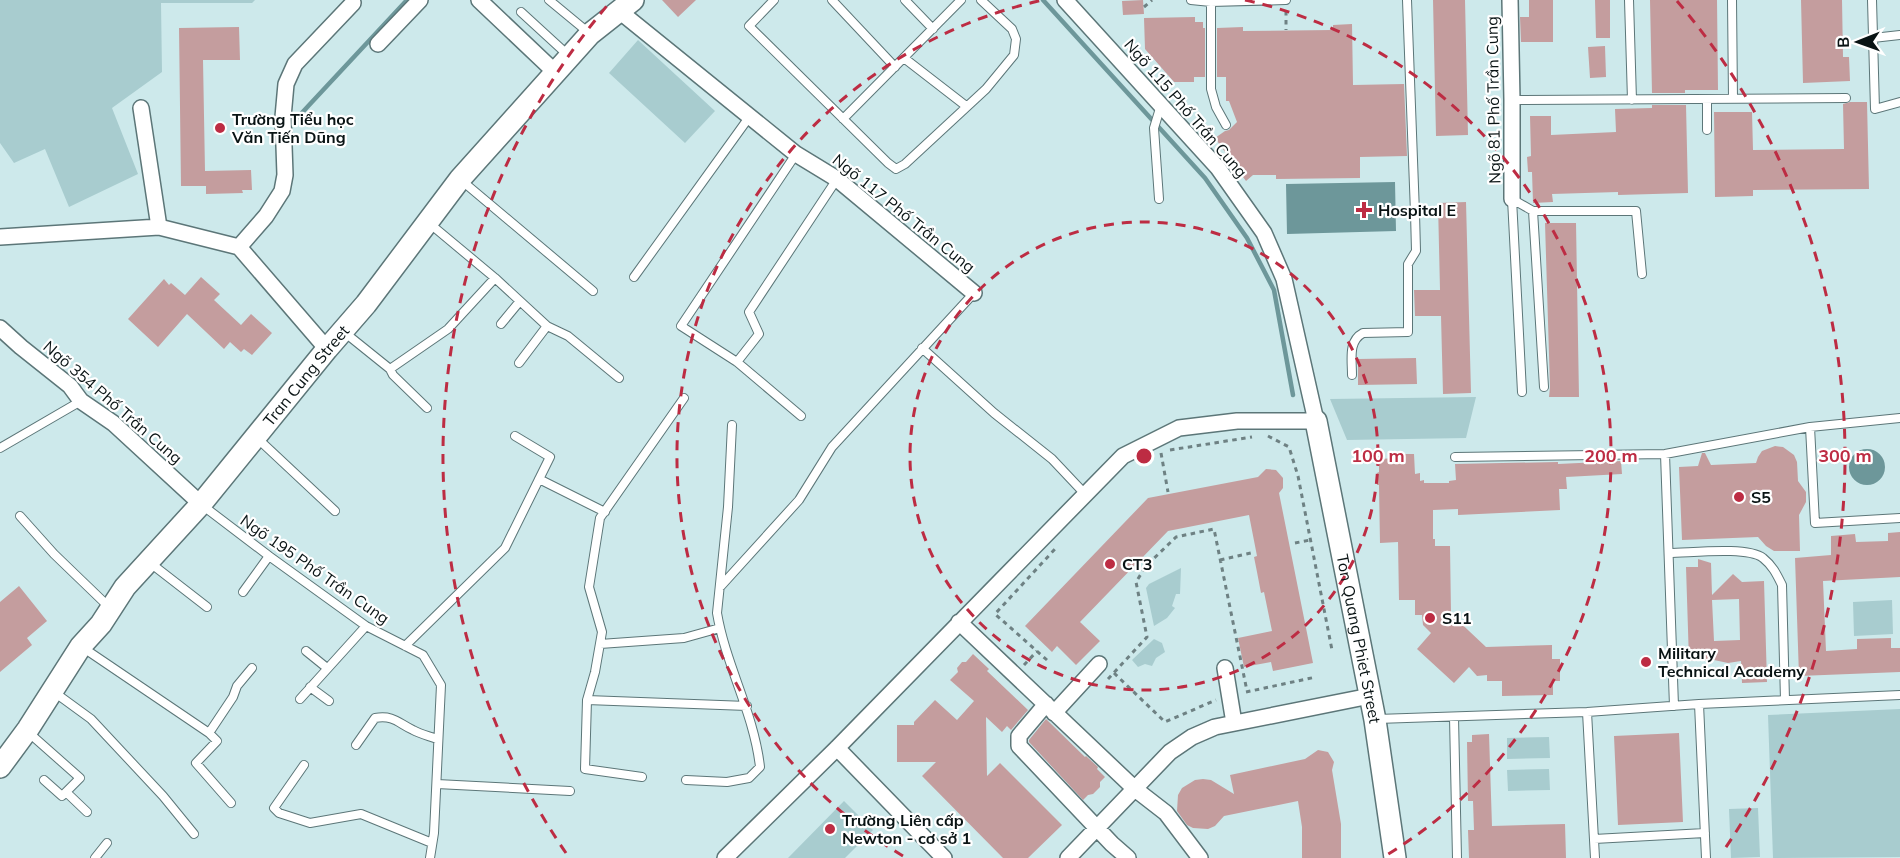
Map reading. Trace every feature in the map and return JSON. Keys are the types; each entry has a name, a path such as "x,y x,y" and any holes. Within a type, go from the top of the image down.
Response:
{"main road":[{"name":"Tran Cung Street","path":"0,767 27,731 81,646 101,624 125,587 201,504 366,304 460,179 590,34 625,5"},
{"name":"Ton Quang Phiet Street","path":"1316,421 1375,720 1395,858"}],"street":[{"path":"378,44 420,0"},
{"path":"479,0 563,65"},
{"name":"Ngõ 115 Phố Trần Cung","path":"1065,0 1159,111 1218,168 1264,233 1284,279 1316,421"},
{"name":"Ngõ 81 Phố Trần Cung","path":"1509,0 1512,199"},
{"path":"238,247 266,216 282,191 285,175 283,117 286,84 295,64 353,3"},
{"name":"Ngõ 117 Phố Trần Cung","path":"625,5 750,117 796,154 837,179 974,293"},
{"path":"141,108 159,227"},
{"path":"0,237 159,227 238,247 327,349"},
{"name":"Ngõ 354 Phố Trần Cung","path":"0,328 70,386 81,401 113,423 201,504"},
{"path":"725,858 837,748 1123,456 1160,445 1179,428 1237,421 1316,421"},
{"path":"959,622 1135,789 1166,813 1200,858"},
{"path":"1099,664 1019,736 1018,741 1019,746 1128,858"},
{"path":"1226,668 1234,723"},
{"path":"1068,858 1170,752 1185,742 1215,727 1370,696"},
{"path":"837,748 944,858"}],"lane":[{"path":"549,0 590,34"},
{"path":"774,0 749,26 896,169 905,164 986,89 1014,55 1016,39 1012,29 981,0"},
{"path":"832,0 895,67"},
{"path":"905,0 933,28"},
{"path":"843,119 961,0"},
{"path":"1191,0 1212,2 1286,0"},
{"path":"1352,375 1352,344 1357,336 1363,333 1408,332 1408,264 1416,251 1416,232 1407,0"},
{"path":"1629,0 1632,100"},
{"path":"1732,0 1733,99"},
{"path":"1872,0 1875,109 1900,102"},
{"path":"1212,2 1211,89 1216,107 1226,125"},
{"path":"521,12 563,65"},
{"path":"1873,38 1900,35"},
{"path":"904,58 966,106"},
{"path":"1512,100 1846,98"},
{"path":"1707,99 1707,130"},
{"path":"1159,111 1154,128 1159,199"},
{"path":"634,277 750,117"},
{"path":"796,154 681,326 737,362 801,416"},
{"path":"460,179 593,291"},
{"path":"737,362 759,334 749,312 837,179"},
{"path":"1512,199 1533,211 1636,211 1642,274"},
{"path":"1512,199 1522,392"},
{"path":"1533,211 1544,387"},
{"path":"428,222 495,278 547,326 568,336 619,378"},
{"path":"390,369 448,329 495,278"},
{"name":"Ngõ 117 Phố Trần Cung","path":"721,586 799,500 832,447 974,293"},
{"path":"501,324 520,301"},
{"path":"519,363 547,326"},
{"path":"343,331 390,369 393,375 427,408"},
{"path":"922,348 994,413 1052,459 1085,494"},
{"path":"642,777 585,769 587,700 602,632 589,587 600,518 684,398"},
{"path":"0,448 81,401"},
{"path":"1455,457 1665,454 1810,427 1900,418"},
{"path":"686,780 727,782 749,778 760,767 758,745 717,613 721,586 732,426"},
{"path":"1810,427 1815,523 1900,518"},
{"path":"405,646 505,548 550,457 515,436"},
{"path":"256,437 335,511"},
{"path":"1665,454 1674,706"},
{"path":"539,479 605,512"},
{"name":"Ngõ 195 Phố Trần Cung","path":"201,504 366,626 423,655 441,685 430,858"},
{"path":"20,516 54,554 111,609"},
{"path":"1669,553 1745,551 1762,557 1774,569 1782,585 1785,700"},
{"path":"243,592 269,556"},
{"path":"148,561 207,607"},
{"path":"300,699 366,626"},
{"path":"600,644 684,638 720,628"},
{"path":"81,646 209,733 217,741 196,763 231,803"},
{"path":"306,651 327,668"},
{"path":"209,733 233,697 237,686 252,668"},
{"path":"310,687 329,701"},
{"path":"52,691 90,719 163,796 194,834"},
{"path":"1375,720 1587,712 1699,704 1900,695"},
{"path":"587,700 747,706"},
{"path":"1699,704 1706,858"},
{"path":"1587,712 1595,858"},
{"path":"356,745 375,718 386,716 412,730 437,739"},
{"path":"1454,717 1457,858"},
{"path":"27,731 80,778 62,796 44,780"},
{"path":"304,765 274,808 279,813 310,823 361,814 432,843"},
{"path":"436,784 570,791"},
{"path":"66,792 87,812"},
{"path":"1594,839 1705,833"},
{"path":"94,858 107,843"}],"path":[{"path":"1144,7 1152,0"},
{"path":"1286,0 1286,30"},
{"path":"1266,435 1289,447 1298,476 1332,650"},
{"path":"1160,445 1254,437"},
{"path":"1153,457 1160,445"},
{"path":"1160,445 1168,492"},
{"path":"1247,692 1214,529 1176,537 1146,566 1137,582 1147,637 1113,673 1165,722 1230,695 1247,692 1316,677"},
{"path":"1175,532 1176,537"},
{"path":"1295,543 1311,540"},
{"path":"1047,660 995,614 1058,547"},
{"path":"1220,560 1251,553"}],"shaded area":[{"path":"0,0 255,0 252,3 161,3 162,72 112,108 138,174 69,207 45,149 14,163 0,143"},
{"path":"638,40 715,111 685,143 609,73"},
{"path":"1395,182 1396,231 1287,234 1286,184"},
{"path":"1476,397 1466,438 1347,440 1330,399"},
{"path":"1867,449 1880,454 1885,467 1880,480 1867,485 1854,480 1849,467 1854,454"},
{"path":"1181,568 1180,594 1176,594 1172,606 1175,608 1167,618 1154,626 1146,588 1149,584"},
{"path":"1892,600 1893,634 1854,636 1853,602"},
{"path":"1154,639 1162,643 1165,652 1156,658 1152,666 1145,664 1138,667 1132,660"},
{"path":"1900,709 1900,857 1773,858 1768,715"},
{"path":"1549,737 1550,758 1507,759 1507,738"},
{"path":"1549,769 1550,790 1508,791 1507,770"},
{"path":"844,801 873,830 845,858 788,858"},
{"path":"1758,808 1760,857 1731,858 1729,809"}],"building":[{"path":"662,0 696,0 678,17"},
{"path":"1143,0 1144,14 1123,15 1122,1"},
{"path":"1433,0 1465,0 1468,135 1436,136"},
{"path":"1529,0 1553,0 1553,42 1521,42 1520,17 1529,17"},
{"path":"1595,0 1610,0 1610,38 1596,38"},
{"path":"1650,0 1717,0 1718,90 1652,93"},
{"path":"1801,0 1842,0 1843,57 1849,57 1850,81 1803,83"},
{"path":"1195,17 1195,22 1203,22 1203,28 1205,28 1205,77 1194,77 1194,82 1174,82 1145,49 1144,18"},
{"path":"1352,24 1353,85 1404,84 1407,156 1360,157 1360,178 1276,179 1276,175 1253,175 1246,181 1215,138 1237,122 1229,101 1226,101 1226,77 1217,77 1217,28 1243,27 1243,31 1333,30 1333,25"},
{"path":"239,27 240,60 203,60 205,171 251,170 252,190 242,190 243,193 206,194 206,186 181,186 179,28"},
{"path":"1605,46 1606,77 1590,78 1588,47"},
{"path":"1867,102 1869,189 1753,190 1753,196 1715,197 1714,112 1752,112 1753,150 1844,149 1843,104"},
{"path":"1652,105 1686,105 1688,193 1552,194 1553,202 1533,203 1532,172 1528,172 1527,157 1531,156 1530,116 1551,116 1551,135 1616,132 1615,109 1652,108"},
{"path":"1466,202 1471,393 1443,394 1441,316 1415,316 1414,290 1440,290 1438,203"},
{"path":"1545,223 1576,223 1579,397 1549,397"},
{"path":"201,277 220,294 214,300 241,325 251,314 272,333 252,355 244,349 241,352 230,342 224,349 187,314 158,347 128,319 164,279 185,295"},
{"path":"1416,358 1417,384 1358,385 1358,359"},
{"name":"S5","path":"1775,446 1783,447 1794,455 1797,462 1798,481 1806,492 1806,502 1799,515 1800,551 1774,551 1758,537 1682,540 1679,467 1698,466 1702,453 1705,453 1711,465 1756,463 1762,451"},
{"path":"1396,454 1414,454 1415,474 1420,473 1420,481 1424,480 1424,483 1449,483 1449,481 1456,480 1455,464 1558,462 1558,464 1621,461 1622,474 1566,477 1567,489 1559,489 1560,510 1458,515 1458,509 1433,510 1435,546 1450,546 1451,614 1486,647 1552,645 1552,659 1560,659 1560,681 1553,681 1553,695 1502,696 1502,681 1487,681 1487,675 1477,676 1469,667 1454,683 1417,649 1431,633 1423,625 1422,615 1415,615 1415,600 1399,600 1398,542 1380,543 1379,485 1377,485 1379,459 1396,458"},
{"name":"CT3","path":"1266,469 1276,470 1283,478 1283,488 1279,493 1313,663 1273,671 1271,662 1244,667 1238,638 1272,631 1264,592 1261,593 1249,515 1168,531 1080,622 1100,641 1076,665 1057,646 1052,652 1025,626 1148,498 1258,477"},
{"path":"1900,532 1900,577 1823,581 1826,651 1857,649 1857,639 1891,638 1891,648 1900,648 1900,672 1799,676 1795,558 1831,555 1831,536 1855,534 1856,542 1888,541 1888,533"},
{"path":"1698,559 1711,563 1712,595 1733,574 1742,582 1764,581 1767,682 1742,683 1741,661 1728,663 1714,660 1689,661 1686,567 1698,567","holes":["1739,599 1740,640 1714,641 1712,600"]},
{"path":"19,586 47,621 27,638 32,645 0,672 0,602"},
{"path":"973,654 989,669 987,671 1028,710 1011,730 1007,726 1002,732 986,717 987,776 1000,763 1062,825 1028,858 1003,858 922,776 936,762 897,762 897,725 914,725 914,722 935,700 957,720 974,701 950,680 958,672 957,668 962,662 966,662"},
{"path":"1046,719 1098,767 1097,769 1105,777 1100,782 1100,787 1083,800 1029,742"},
{"path":"1679,733 1683,822 1618,825 1614,736"},
{"path":"1489,734 1492,826 1565,824 1566,858 1469,858 1468,830 1474,830 1473,801 1468,801 1467,742 1472,742 1472,735"},
{"path":"1318,750 1328,752 1334,762 1332,770 1341,824 1341,858 1302,858 1302,827 1298,801 1224,816 1215,826 1208,829 1193,828 1187,825 1177,811 1178,795 1182,788 1195,780 1211,780 1234,794 1230,775 1305,759"}],"waterway":[{"path":"298,117 407,0"},
{"path":"1043,0 1205,178 1247,238 1274,290 1293,395"}],"place":[{"name":"Trường Tiểu học Văn Tiến Dũng","path":"220,128"},
{"name":"Hospital E","path":"1364,210"},
{"name":"S5","path":"1739,497"},
{"name":"CT3","path":"1110,564"},
{"name":"S11","path":"1430,618"},
{"name":"Military Technical Academy","path":"1646,662"},
{"name":"Trường Liên cấp Newton - cơ sở 1","path":"830,829"}]}
